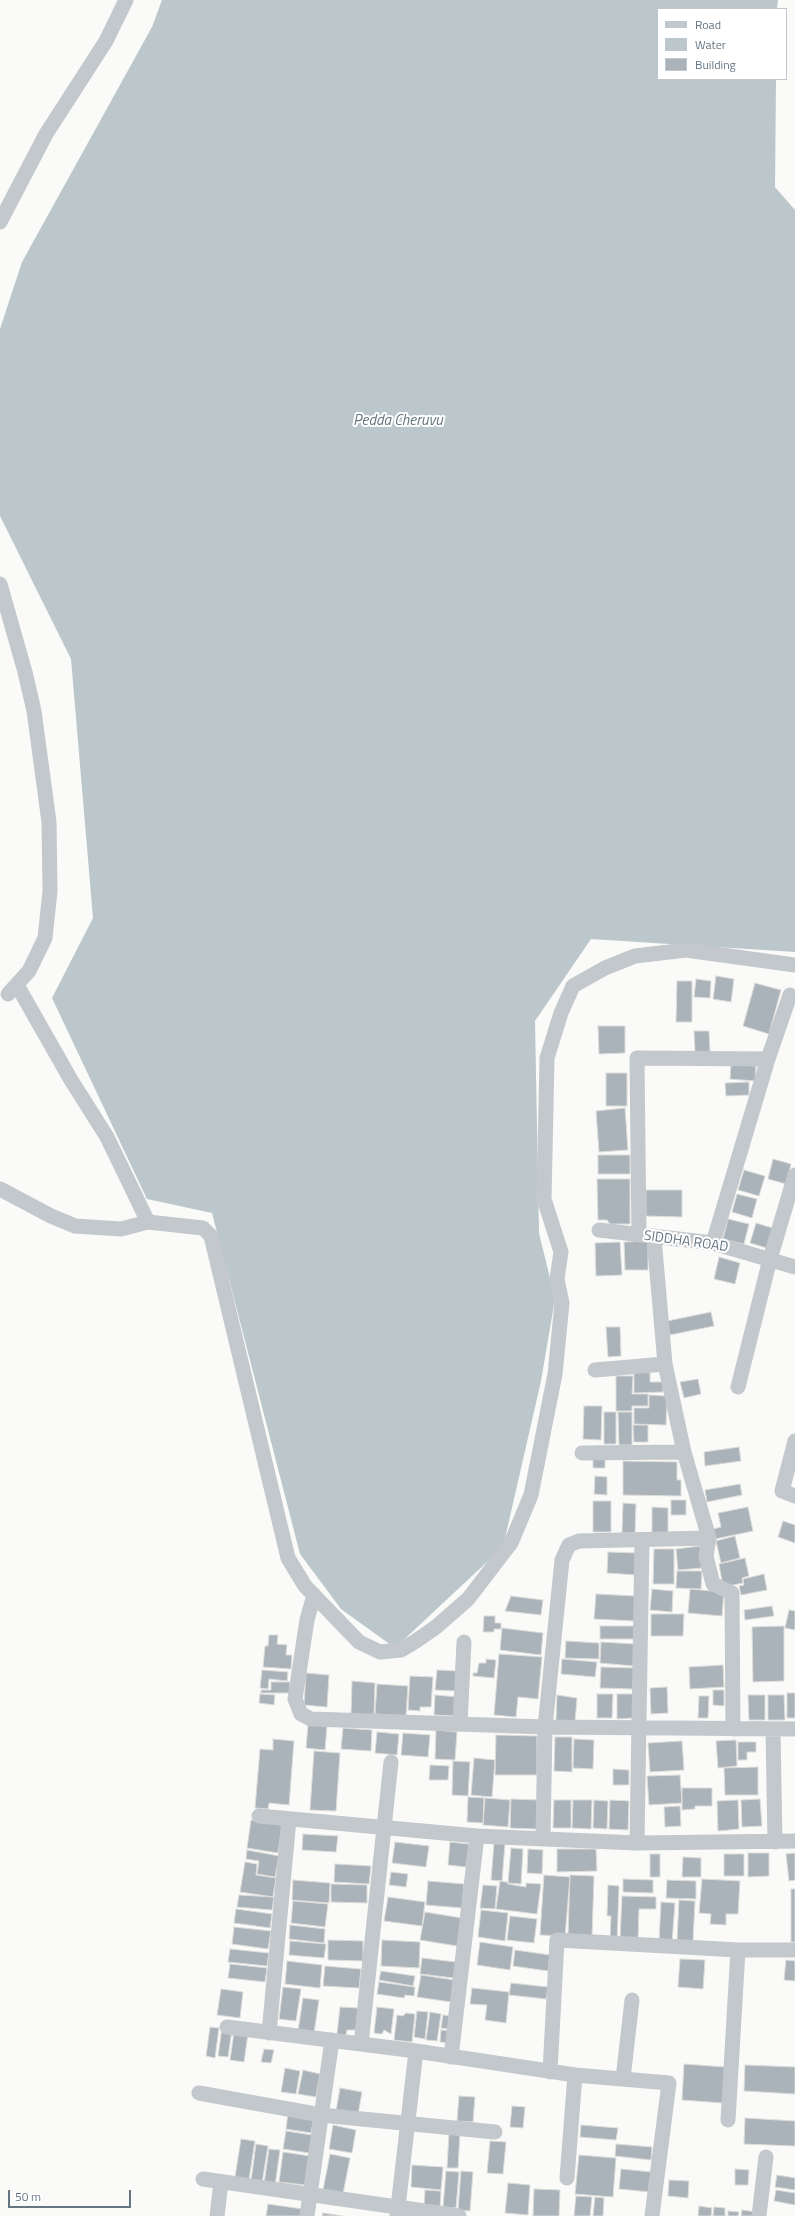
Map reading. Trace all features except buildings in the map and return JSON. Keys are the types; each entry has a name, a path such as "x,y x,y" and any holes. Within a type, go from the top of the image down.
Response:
{"street":[{"path":"0,222 46,134 106,42 126,0"},
{"path":"0,584 25,672 34,711 49,822 50,891 45,938 29,971 13,990 72,1080 107,1137 148,1222"},
{"path":"0,1189 51,1216 75,1226 121,1230 148,1222 203,1228 211,1236 288,1558 306,1586 359,1642 380,1652 401,1650 436,1627 468,1599 511,1543 531,1495 539,1458 561,1327 562,1303 558,1279 562,1252 544,1199 545,1095 547,1058 561,1013 573,986 606,968 635,956 686,950 795,965"},
{"path":"713,1244 768,1059 790,995"},
{"path":"639,1236 637,1058 768,1059"},
{"path":"738,1387 770,1259 795,1176"},
{"name":"SIDDHA ROAD","path":"599,1230 654,1238 713,1244 795,1267"},
{"path":"654,1238 665,1364 684,1452 710,1538 706,1556 713,1584 732,1593 733,1729"},
{"path":"595,1370 665,1364"},
{"path":"795,1441 782,1491 795,1496"},
{"path":"582,1453 684,1452"},
{"path":"543,1839 545,1727 562,1560 569,1546 579,1541 710,1538"},
{"path":"637,1843 642,1540"},
{"path":"314,1595 306,1620 295,1699 301,1714 311,1719 545,1727 795,1730"},
{"path":"460,1724 464,1642"},
{"path":"774,1730 775,1842"},
{"path":"361,2044 391,1762"},
{"path":"259,1816 477,1836 543,1839 637,1843 775,1842 795,1840"},
{"path":"269,2033 289,1819"},
{"path":"451,2057 477,1836"},
{"path":"550,2072 558,1940 738,1950 795,1950"},
{"path":"728,2120 738,1950"},
{"path":"623,2080 632,2000"},
{"path":"227,2027 416,2051 550,2072 623,2080 669,2083 652,2216"},
{"path":"306,2216 332,2040"},
{"path":"397,2212 416,2051"},
{"path":"567,2178 575,2075"},
{"path":"199,2093 321,2115 407,2125 495,2132"},
{"path":"759,2216 766,2157"},
{"path":"203,2180 309,2195 397,2212 459,2216"},
{"path":"217,2216 221,2182"}],"water":[{"name":"Pedda Cheruvu","path":"162,0 778,0 777,8 657,8 657,80 776,80 775,187 795,210 795,952 591,939 535,1021 539,1233 555,1299 541,1381 503,1547 395,1648 341,1609 300,1554 212,1213 147,1199 52,998 93,918 71,659 0,516 0,329 22,262 152,27"}]}
